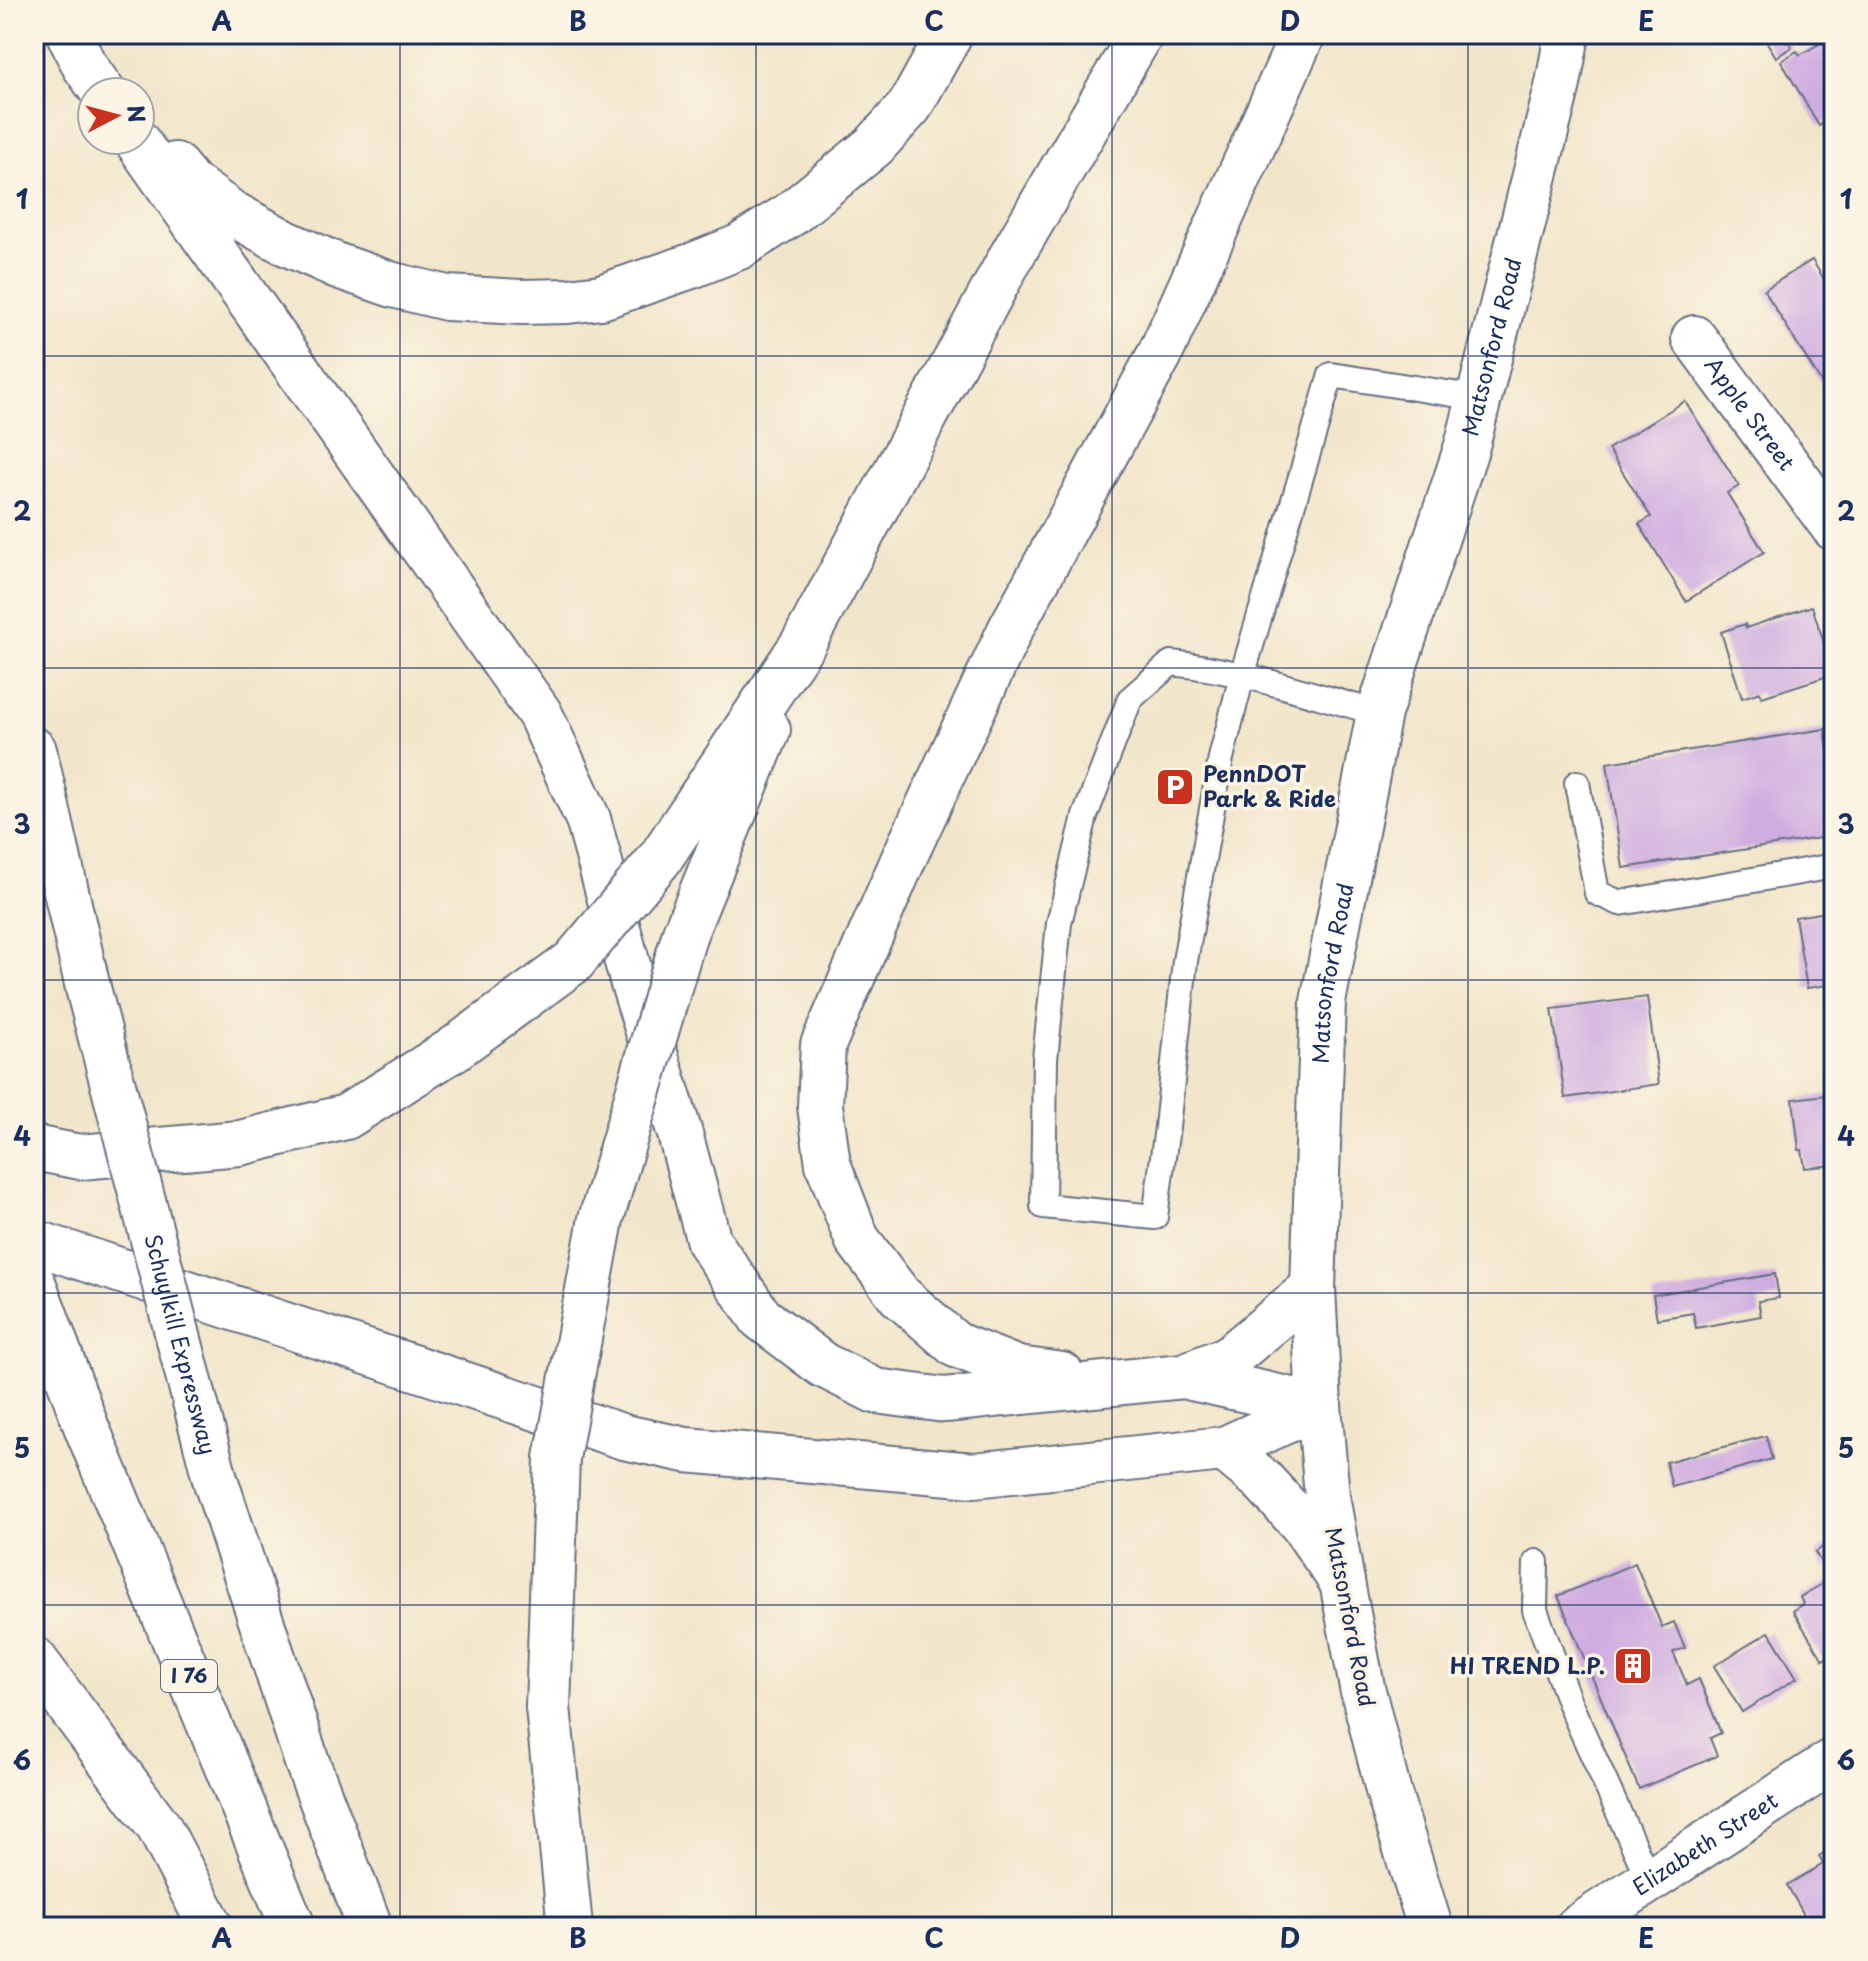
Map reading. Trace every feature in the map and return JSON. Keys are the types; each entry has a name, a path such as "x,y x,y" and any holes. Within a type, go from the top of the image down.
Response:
{"main road":[{"path":"156,145 189,182 230,212 286,243 338,266 393,285 447,298 521,302 601,297 739,247 791,214 874,146 910,106 950,34"},
{"path":"34,1148 80,1157 240,1143 346,1117 454,1049 573,962 659,860 804,642 1011,257 1141,34"},
{"path":"1116,1383 1018,1369 956,1345 900,1296 857,1239 828,1164 820,1106 823,1045 904,858 1010,630 1160,354 1303,34"},
{"name":"Matsonford Road","path":"1423,1909 1362,1687 1327,1496 1313,1288 1323,1002 1379,713 1467,446 1558,84 1567,34"},
{"path":"147,156 540,714 588,819 709,1242 761,1318 823,1365 875,1391 945,1400 1183,1376 1229,1358 1313,1288"},
{"name":"Apple Street","path":"1694,338 1834,528"},
{"path":"570,1927 548,1707 559,1443 601,1219 685,933 804,642"},
{"name":"Schuylkill Expressway","path":"34,750 88,988 215,1479 307,1762 370,1927"},
{"path":"34,1242 624,1437 686,1450 974,1475 1224,1449 1319,1406"},
{"name":"I 76","path":"34,1285 86,1426 293,1927"},
{"path":"1183,1376 1319,1406"},
{"path":"1224,1449 1262,1480 1302,1524 1342,1582"},
{"path":"34,1659 159,1827 211,1927"},
{"name":"Elizabeth Street","path":"1578,1927 1834,1760"}],"lane":[{"path":"1379,713 1242,676 1171,663 1130,699 1085,816 1059,923 1045,1059 1043,1206 1155,1217 1185,961 1221,758 1242,676 1331,375 1479,398"},
{"path":"1577,783 1597,893 1620,903 1834,866"},
{"path":"1536,1562 1535,1610 1569,1702 1649,1880"}],"building":[{"path":"1762,34 1799,34 1788,40 1792,47 1776,57"},
{"path":"1834,34 1834,116 1819,126 1781,61 1797,51 1800,55 1824,41 1822,36"},
{"path":"1834,180 1834,202 1824,187"},
{"path":"1812,260 1834,295 1834,403 1764,290"},
{"path":"1685,401 1739,486 1727,493 1764,552 1686,601 1639,524 1651,517 1608,449"},
{"path":"1812,606 1834,674 1762,697 1760,692 1742,698 1721,632 1745,624 1746,628"},
{"path":"1825,729 1834,792 1834,836 1623,868 1607,763"},
{"path":"1827,912 1829,922 1834,921 1834,984 1807,988 1795,917"},
{"path":"1647,997 1659,1084 1565,1098 1552,1009"},
{"path":"1834,1094 1834,1165 1805,1168 1802,1150 1799,1150 1793,1099"},
{"path":"1834,1174 1834,1210 1832,1210 1827,1175"},
{"path":"1775,1274 1779,1298 1758,1301 1761,1316 1696,1328 1693,1313 1657,1319 1653,1295"},
{"path":"1766,1436 1772,1459 1672,1487 1666,1462"},
{"path":"1834,1540 1834,1564 1825,1569 1815,1552"},
{"name":"HI TREND L.P.","path":"1635,1563 1662,1627 1674,1622 1685,1648 1673,1652 1687,1685 1699,1679 1721,1733 1710,1738 1717,1756 1639,1789 1558,1596"},
{"path":"1834,1577 1834,1654 1823,1660 1793,1611 1803,1604 1800,1597"},
{"path":"1769,1632 1797,1678 1742,1712 1714,1666"},
{"path":"1834,1847 1834,1923 1827,1927 1811,1927 1787,1885 1823,1864 1819,1856"}],"place":[{"name":"PennDOT Park & Ride","path":"1175,787"},
{"name":"HI TREND L.P.","path":"1633,1666"}]}
